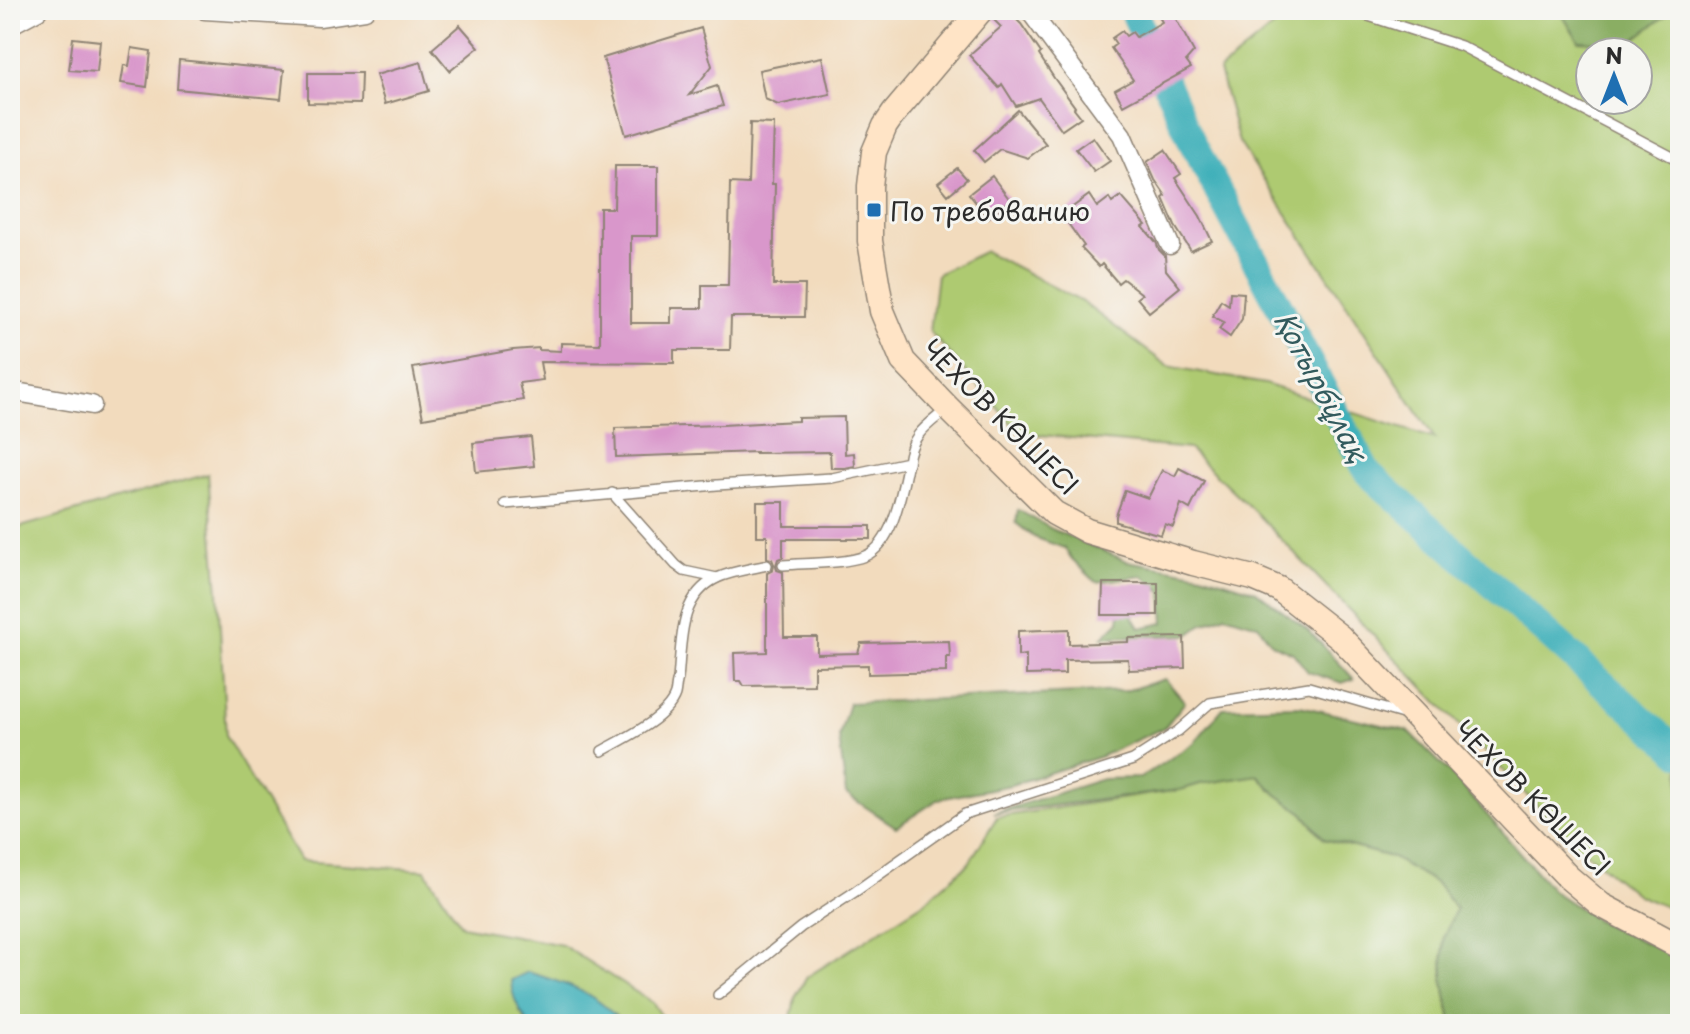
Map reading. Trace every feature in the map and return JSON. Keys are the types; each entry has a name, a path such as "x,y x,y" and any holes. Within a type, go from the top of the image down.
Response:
{"main road":[{"name":"ЧЕХОВ КӨШЕСІ","path":"981,10 894,113 874,152 870,186 870,241 882,311 903,361 1054,513 1087,531 1253,578 1279,589 1340,637 1568,877 1601,905 1680,947"}],"street":[{"path":"10,25 38,10"},
{"path":"211,10 319,17 365,10"},
{"path":"1029,10 1122,135 1170,245"},
{"path":"10,391 92,405"}],"lane":[{"path":"1350,10 1461,46 1680,161"},
{"path":"783,565 852,559 874,551 893,522 910,446 948,408"},
{"path":"505,504 612,493 832,478 908,462"},
{"path":"612,493 676,565 684,571 717,578"},
{"path":"602,751 655,720 675,697 682,626 688,607 701,589 717,578 767,565"},
{"path":"718,995 801,927 965,814 1133,760 1178,731 1210,703 1309,687 1417,718"}],"green space":[{"path":"1279,10 1680,10 1680,913 1637,895 1568,838 1256,513 1189,449 1020,433 930,332 937,274 985,251 1082,302 1168,366 1265,384 1435,439 1239,142 1219,71 1274,26"},
{"path":"1559,10 1673,10 1639,36 1576,36"},
{"path":"208,474 226,737 300,861 425,870 462,926 562,945 653,1003 667,1024 621,1024 615,1015 520,1012 529,1024 10,1024 10,530"},
{"path":"1018,510 1054,530 1127,561 1202,574 1256,591 1310,632 1354,679 1342,683 1308,672 1293,653 1272,644 1258,625 1225,615 1201,625 1189,635 1103,637 1119,621 1121,605 1127,606 1140,628 1164,623 1162,591 1143,576 1096,582 1064,548 1034,537 1016,523"},
{"path":"1165,679 1185,702 1165,727 1102,756 1011,785 939,799 896,827 846,794 839,737 849,703 1125,691"},
{"path":"1300,706 1408,731 1456,779 1553,891 1603,924 1680,958 1680,1024 1452,1024 1443,979 1444,936 1456,909 1436,883 1391,857 1324,839 1303,813 1276,794 1258,775 1180,790 994,813 1103,779 1140,778 1194,743 1223,708"},
{"path":"1258,775 1276,794 1303,813 1324,839 1391,857 1436,883 1456,910 1444,936 1443,979 1452,1024 790,1024 795,998 807,977 925,902 969,863 997,817 1180,790"}],"water":[{"path":"528,972 591,997 621,1024 529,1024 517,1004 511,980"}],"building":[{"path":"1002,10 1007,10 1021,24 1081,117 1062,130 1039,98 1016,106 1002,84 999,88 969,55 1001,27 993,19"},
{"path":"1155,10 1171,10 1194,52 1186,61 1191,68 1123,105 1115,90 1133,80 1111,48 1116,44 1112,38 1122,31 1126,36 1132,32 1136,37 1162,22"},
{"path":"460,25 479,47 450,71 432,49"},
{"path":"701,28 712,66 689,95 717,86 723,106 626,135 603,58"},
{"path":"73,38 100,41 97,72 69,70"},
{"path":"132,48 151,51 147,87 121,83 124,65 129,66"},
{"path":"822,57 830,94 778,105 765,99 759,70"},
{"path":"179,60 284,70 281,99 177,89"},
{"path":"421,62 429,91 385,104 376,75"},
{"path":"308,73 361,73 360,104 308,103"},
{"path":"1018,110 1046,144 1028,158 1000,149 984,162 974,150"},
{"path":"750,123 774,124 773,285 805,285 804,317 731,317 730,350 674,350 674,363 540,362 543,380 519,383 523,400 423,418 413,368 513,350 539,348 561,351 561,343 600,344 600,208 614,208 615,166 658,166 658,236 631,236 631,323 671,323 671,308 702,308 702,285 728,285 730,183 748,184"},
{"path":"1093,137 1110,161 1094,172 1076,149"},
{"path":"1165,150 1181,174 1175,178 1212,241 1191,251 1175,226 1163,198 1166,196 1147,162"},
{"path":"957,168 967,179 948,195 938,183"},
{"path":"992,176 1010,200 988,218 969,194"},
{"path":"1089,195 1097,207 1109,198 1112,203 1121,196 1146,225 1143,227 1165,256 1166,270 1180,287 1149,312 1137,298 1142,294 1123,279 1118,283 1102,264 1099,267 1081,248 1084,246 1062,215"},
{"path":"1230,292 1244,293 1242,319 1230,337 1219,329 1224,322 1212,316 1221,300 1229,305"},
{"path":"844,417 845,454 854,453 855,466 845,468 831,468 830,452 616,457 615,428"},
{"path":"531,437 534,466 476,472 473,443"},
{"path":"1179,468 1204,481 1190,509 1181,504 1173,527 1165,524 1161,535 1116,522 1125,490 1148,498 1162,470 1175,476"},
{"path":"757,502 784,502 784,526 871,526 871,539 783,539 783,557 778,559 776,565 777,570 783,572 784,637 817,637 817,654 858,653 861,643 949,641 950,657 946,657 946,672 868,674 868,665 814,666 814,685 744,686 741,681 735,681 734,653 767,652 767,573 773,570 774,564 772,559 767,558 767,536 757,536"},
{"path":"1103,583 1158,583 1158,615 1102,615"},
{"path":"1069,629 1069,644 1128,642 1128,638 1184,637 1185,668 1129,670 1128,659 1065,660 1065,674 1026,675 1026,655 1018,656 1018,631"}],"waterway":[{"name":"Қотырбұлақ","path":"1133,10 1193,144 1368,473 1680,753"}],"place":[{"name":"По требованию","path":"874,210"}]}
